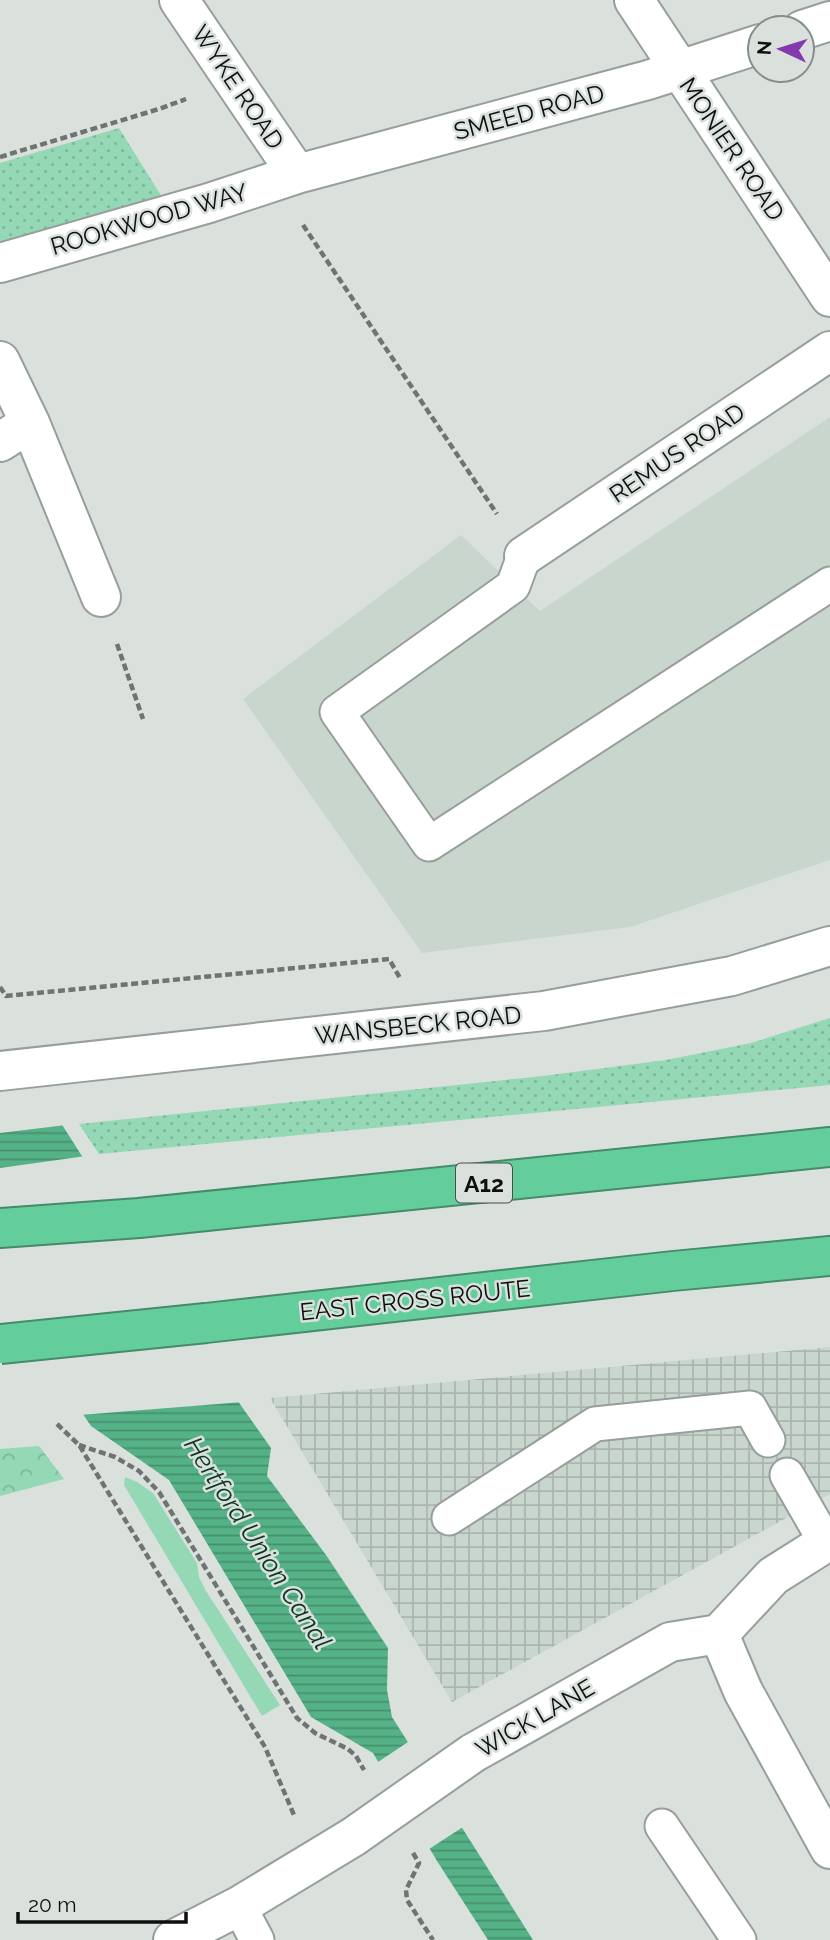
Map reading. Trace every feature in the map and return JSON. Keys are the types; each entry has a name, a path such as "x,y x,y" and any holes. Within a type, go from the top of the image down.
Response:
{"highway":[{"name":"A12","path":"0,1228 139,1218 830,1147"},
{"name":"EAST CROSS ROUTE","path":"0,1344 830,1256"}],"street":[{"name":"WYKE ROAD","path":"179,0 232,80 286,178"},
{"name":"MONIER ROAD","path":"634,0 830,297"},
{"name":"SMEED ROAD","path":"286,178 680,71 746,49"},
{"name":"ROOKWOOD WAY","path":"0,263 286,178"},
{"name":"REMUS ROAD","path":"524,556 830,351"},
{"path":"0,360 15,432 101,597"},
{"name":"WANSBECK ROAD","path":"0,1071 544,1011 732,976 830,946"},
{"path":"828,1542 773,1576 719,1634 743,1691 830,1849"},
{"name":"WICK LANE","path":"173,1940 239,1906 353,1837 473,1753 670,1642 719,1634"}],"lane":[{"path":"524,556 513,586 337,712 429,844 830,584"},
{"path":"449,1518 595,1424 750,1408 768,1440"},
{"path":"787,1475 828,1542"},
{"path":"662,1826 739,1940"},
{"path":"239,1906 257,1940"}],"path":[{"path":"0,157 159,110 232,80"},
{"path":"286,178 524,556"},
{"path":"101,597 143,719"},
{"path":"0,988 6,996 388,959 404,984"},
{"path":"57,1424 79,1445 265,1747 290,1810"},
{"path":"79,1445 115,1457 139,1471 159,1492 297,1718 315,1733 348,1749 356,1756"},
{"path":"419,1863 406,1890 407,1900 433,1940"}],"shaded area":[{"path":"830,417 830,860 630,927 422,953 243,699 461,535 540,611"},
{"path":"830,1347 830,1494 452,1702 270,1398"}],"green space":[{"path":"119,128 167,205 0,252 0,163"},
{"path":"830,1018 830,1085 99,1154 79,1124 543,1076 666,1060 751,1043"},
{"path":"39,1446 64,1479 0,1496 0,1449"},
{"path":"125,1477 153,1493 197,1563 199,1577 206,1591 280,1705 262,1716 124,1485"}],"water":[{"name":"Hertford Union Canal","path":"0,1027 235,1397 271,1448 267,1476 326,1555 388,1648 387,1690 392,1717 533,1940 488,1940 373,1753 311,1717 169,1480 91,1426 0,1293"}],"pier":[{"path":"0,1024 3,1025 66,1125 0,1133"},
{"path":"86,1156 243,1402 80,1415 0,1299 0,1168"},
{"path":"411,1740 466,1825 426,1851 375,1764"}]}
